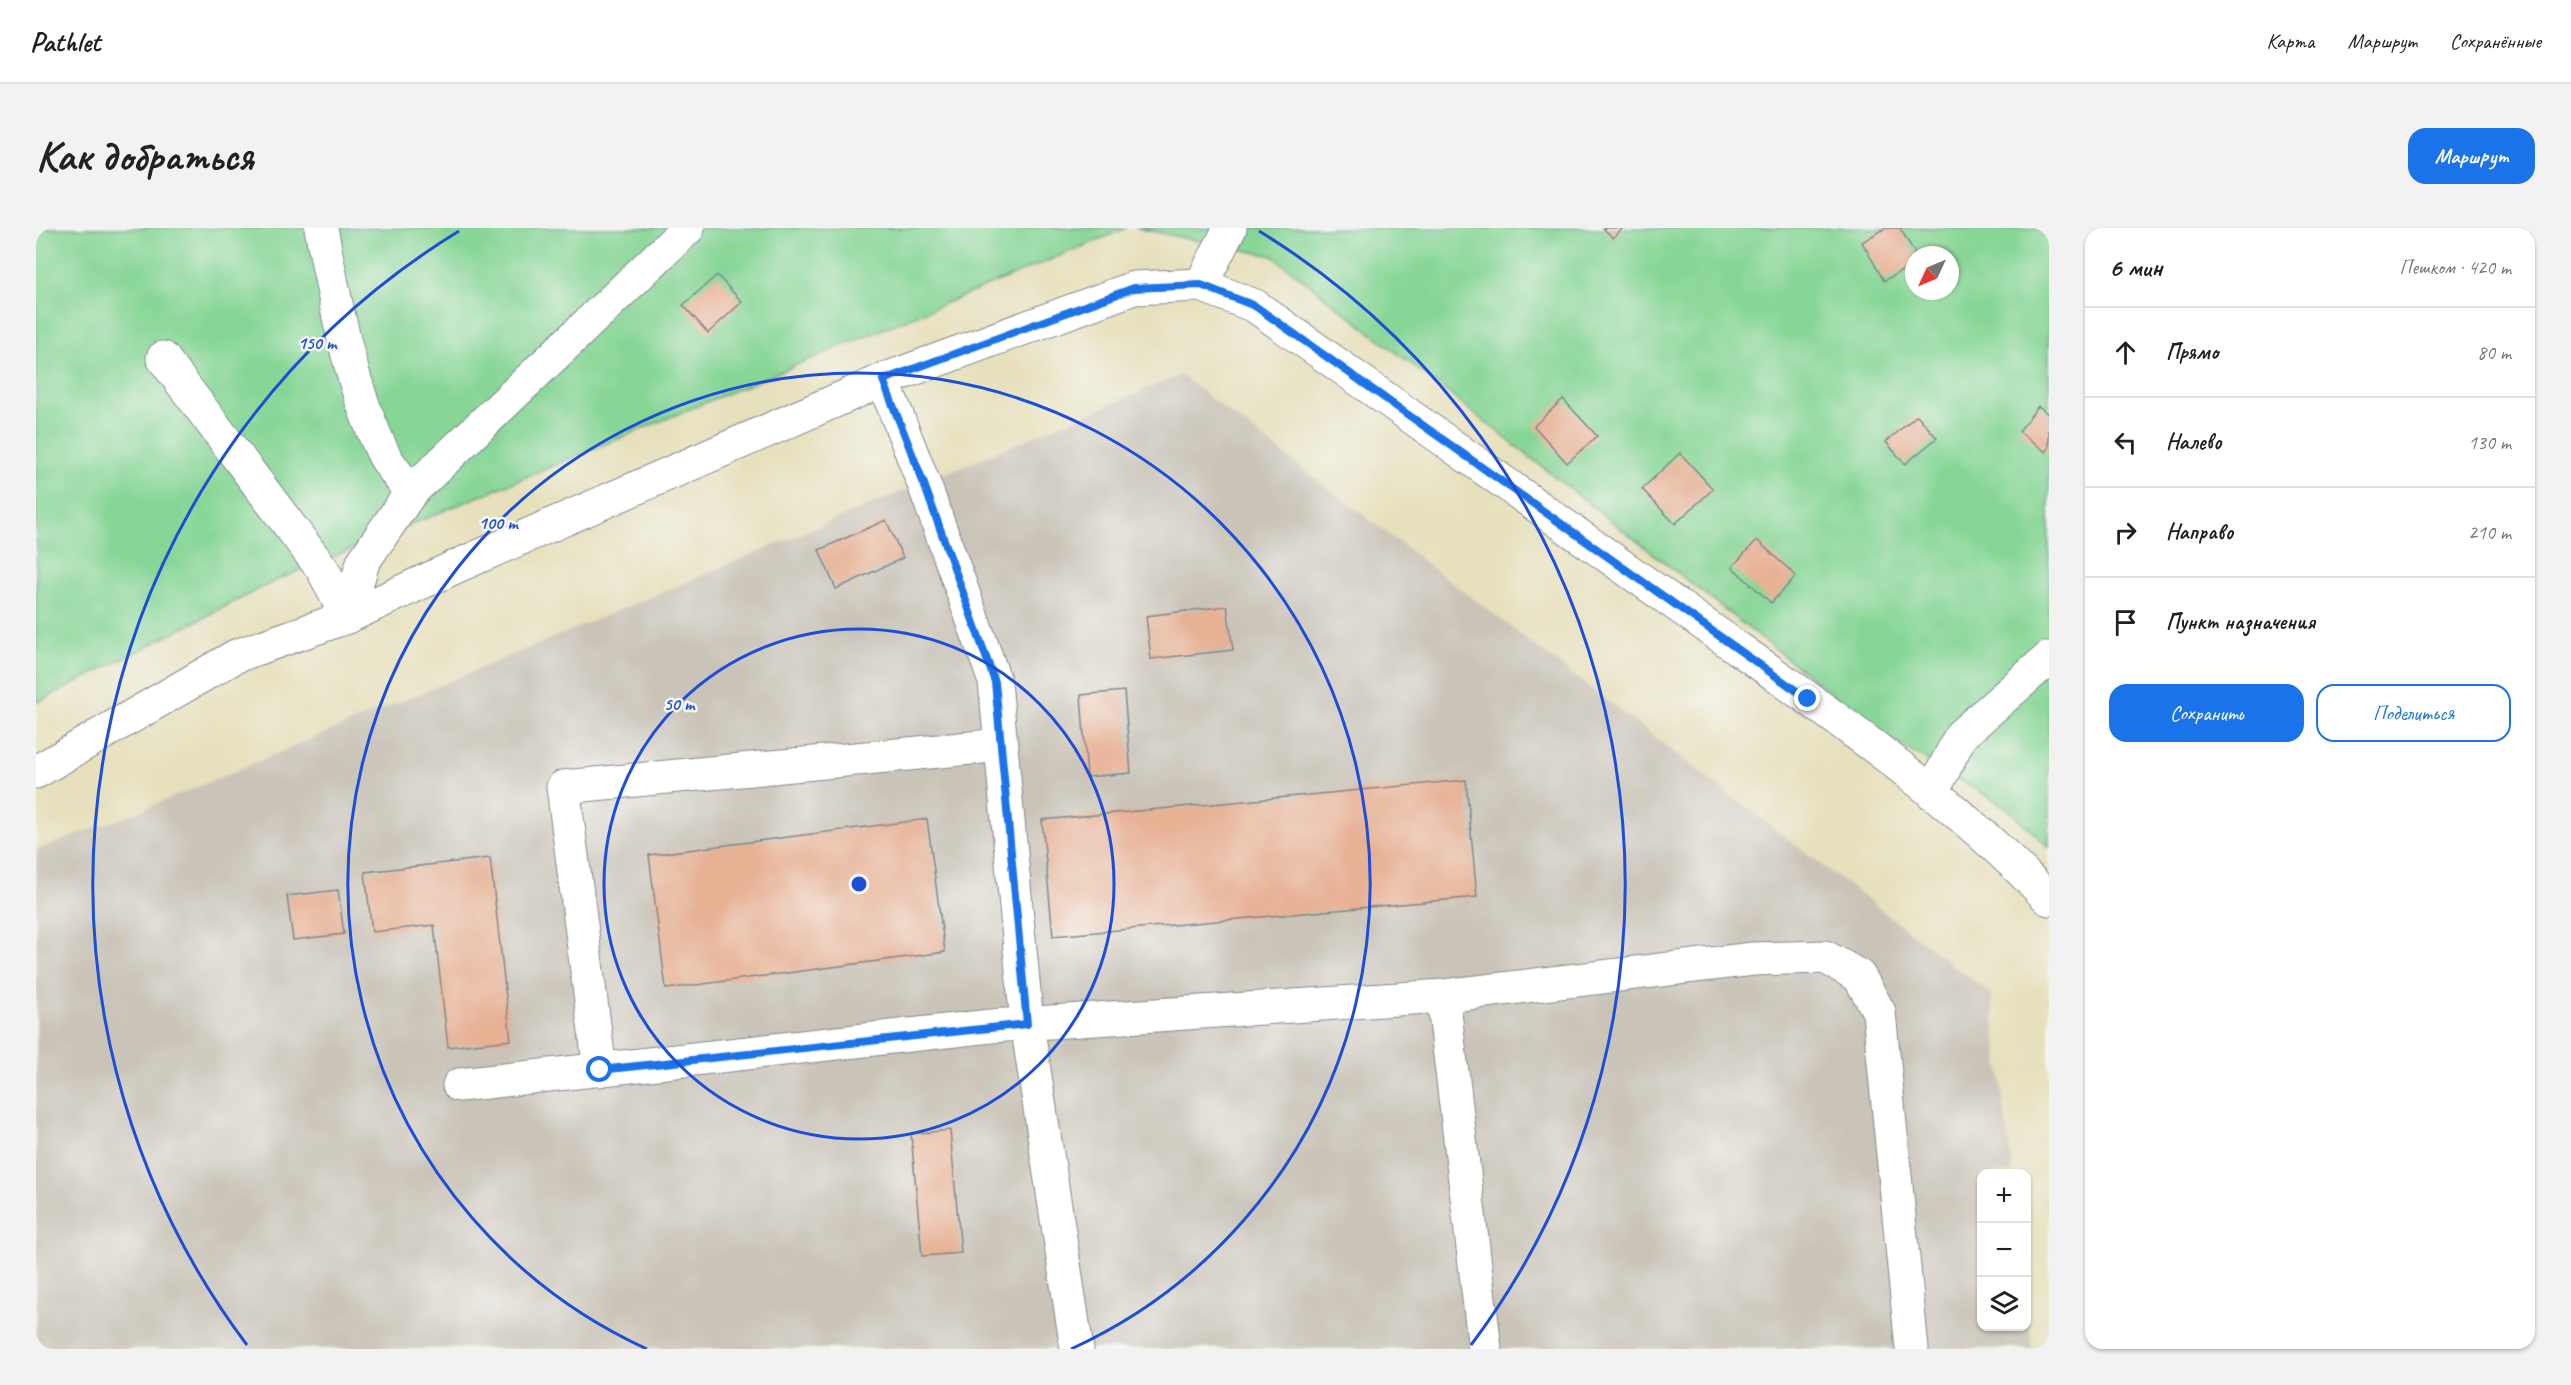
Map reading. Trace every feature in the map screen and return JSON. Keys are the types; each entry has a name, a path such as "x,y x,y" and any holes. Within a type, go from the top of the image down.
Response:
{"street":[{"path":"321,228 337,306 359,393 385,457 411,492"},
{"path":"347,617 363,562 411,492 688,228"},
{"path":"1201,285 1230,228"},
{"path":"36,772 237,656 347,617 455,567 883,380 1134,288 1201,285 1255,306 1808,699 1932,793 2013,861 2049,899"},
{"path":"163,358 323,570 347,617"},
{"path":"883,380 924,484 995,682 1027,1024 1077,1349"},
{"path":"1932,793 1961,735 2049,658"},
{"path":"600,1070 562,787 1002,745"},
{"path":"459,1085 1027,1024 1443,996 1753,958 1825,957 1859,976 1879,1012 1912,1349"},
{"path":"1443,996 1485,1349"}],"shaded area":[{"path":"1180,375 1991,994 2012,1169 1977,1169 1977,1331 2030,1331 2032,1349 36,1349 36,850 135,813"}],"green space":[{"path":"36,228 1127,228 277,580 36,703"},
{"path":"1136,228 2049,228 2049,847 2006,807 1890,739 1273,256"}],"building":[{"path":"1603,228 1623,228 1613,238"},
{"path":"1885,228 1900,228 1911,246 1905,246 1905,269 1884,281 1862,242"},
{"path":"717,275 742,302 708,333 683,305"},
{"path":"1563,399 1597,436 1567,463 1534,426"},
{"path":"2038,406 2049,414 2049,448 2046,452 2019,431"},
{"path":"1917,415 1937,438 1905,464 1886,442"},
{"path":"1680,453 1713,489 1675,524 1642,489"},
{"path":"886,520 903,558 836,589 819,550"},
{"path":"1757,540 1796,576 1771,603 1732,567"},
{"path":"1227,606 1233,650 1151,659 1146,616"},
{"path":"1124,691 1131,773 1087,777 1081,695"},
{"path":"1466,780 1477,897 1053,936 1042,820"},
{"path":"927,819 945,952 666,989 649,855"},
{"path":"490,858 511,1040 448,1047 434,925 372,932 365,872"},
{"path":"338,890 344,934 293,940 287,896"},
{"path":"950,1130 961,1253 922,1256 911,1134"}],"route":[{"path":"600,1070 991,1026 1027,1024 995,682 924,484 883,380 1134,288 1201,285 1255,306 1808,699"}]}
